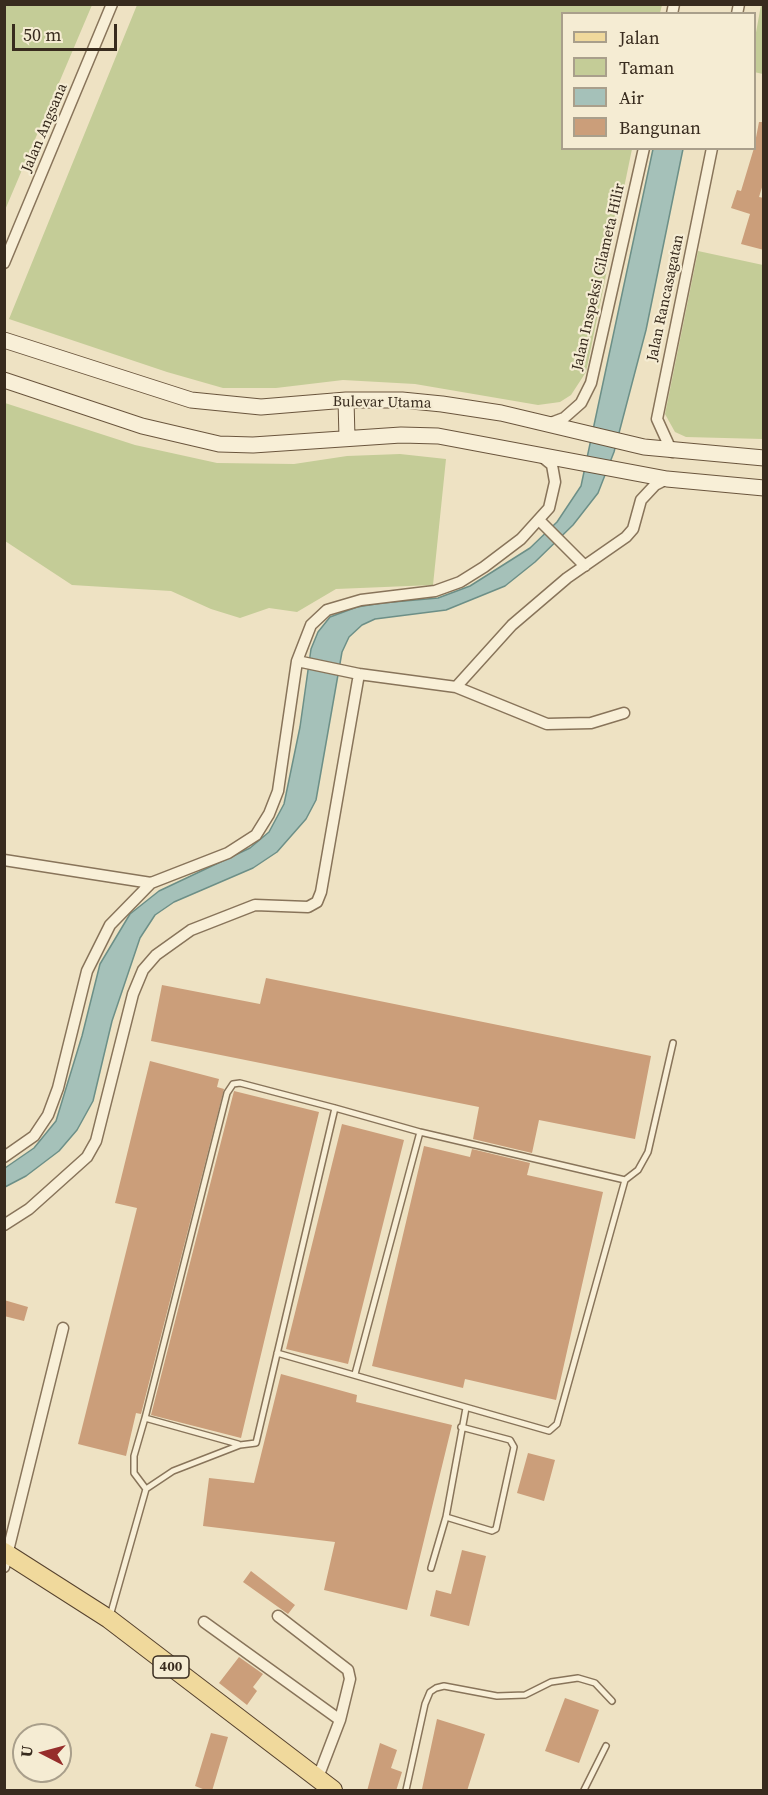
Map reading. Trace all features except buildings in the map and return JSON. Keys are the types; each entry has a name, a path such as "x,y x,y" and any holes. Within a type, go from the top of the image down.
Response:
{"main road":[{"name":"Bulevar Utama","path":"4,340 191,400 261,407 346,400 402,400 474,408 572,432 672,452 764,458"},
{"name":"Bulevar Utama","path":"4,380 142,426 219,444 274,444 347,438 438,436 667,479 764,488"},
{"path":"346,400 347,438"},
{"name":"400","path":"6,1557 109,1619 333,1791"}],"street":[{"name":"Jalan Angsana","path":"4,263 112,4"},
{"name":"Jalan Inspeksi Cilameta Hilir","path":"545,425 564,418 581,403 591,382 644,150"},
{"name":"Jalan Rancasagatan","path":"672,452 657,419 712,150"},
{"path":"4,1157 34,1136 48,1115 58,1088 87,971 110,925 151,883 228,853 256,835 269,814 278,791 311,625 327,610 361,600 435,591 460,582 543,524 555,482 552,465 540,455"},
{"path":"458,685 512,625 585,566 626,537 633,529 641,500 655,485 667,479"},
{"path":"543,524 585,566"},
{"path":"302,662 359,674 458,685 547,724 591,723 624,713"},
{"path":"4,1225 28,1209 87,1157 96,1141 134,994 143,970 156,955 191,930 255,905 308,907 317,902 321,892 359,674"},
{"path":"4,860 151,883"},
{"path":"6,1557 63,1328"},
{"path":"278,1616 348,1670 350,1679 340,1720 317,1780"},
{"path":"204,1622 340,1720"}],"lane":[{"path":"278,1353 549,1431 557,1424 625,1180 638,1170 648,1152 673,1043"},
{"path":"146,1489 134,1473 134,1456 227,1093 233,1084 240,1083 420,1132 625,1180"},
{"path":"109,1619 146,1489 173,1471 240,1445 256,1443 335,1108"},
{"path":"355,1374 420,1132"},
{"path":"432,1568 446,1517 465,1408"},
{"path":"145,1418 240,1445"},
{"path":"446,1517 492,1531 495,1529 514,1447 510,1440 461,1427"},
{"path":"406,1791 425,1704 430,1692 436,1688 444,1686 497,1696 525,1695 551,1682 578,1678 595,1683 612,1701"},
{"path":"584,1791 606,1746"}],"green space":[{"path":"4,5 92,5 5,210"},
{"path":"137,5 662,5 660,12 561,12 561,150 632,150 586,372 571,395 560,402 538,405 415,384 343,380 276,388 223,388 167,372 9,319"},
{"path":"761,5 764,5 763,74 756,72 756,32"},
{"path":"698,251 763,265 763,439 686,437 675,432 665,414"},
{"path":"5,403 135,445 217,463 294,464 347,456 400,454 446,459 433,585 336,589 297,612 269,608 240,618 211,609 171,591 72,585 5,541"}],"water":[{"path":"653,150 683,150 646,330 614,452 598,493 573,525 535,562 505,586 446,610 375,619 362,625 349,637 342,652 316,800 306,819 277,852 253,868 174,902 155,915 140,938 112,1021 93,1101 77,1130 59,1151 26,1176 5,1187 5,1168 34,1148 56,1121 82,1036 100,964 130,914 159,891 250,848 269,832 284,804 300,727 311,649 318,632 330,617 357,607 438,598 470,586 530,548 557,522 581,486"}]}
